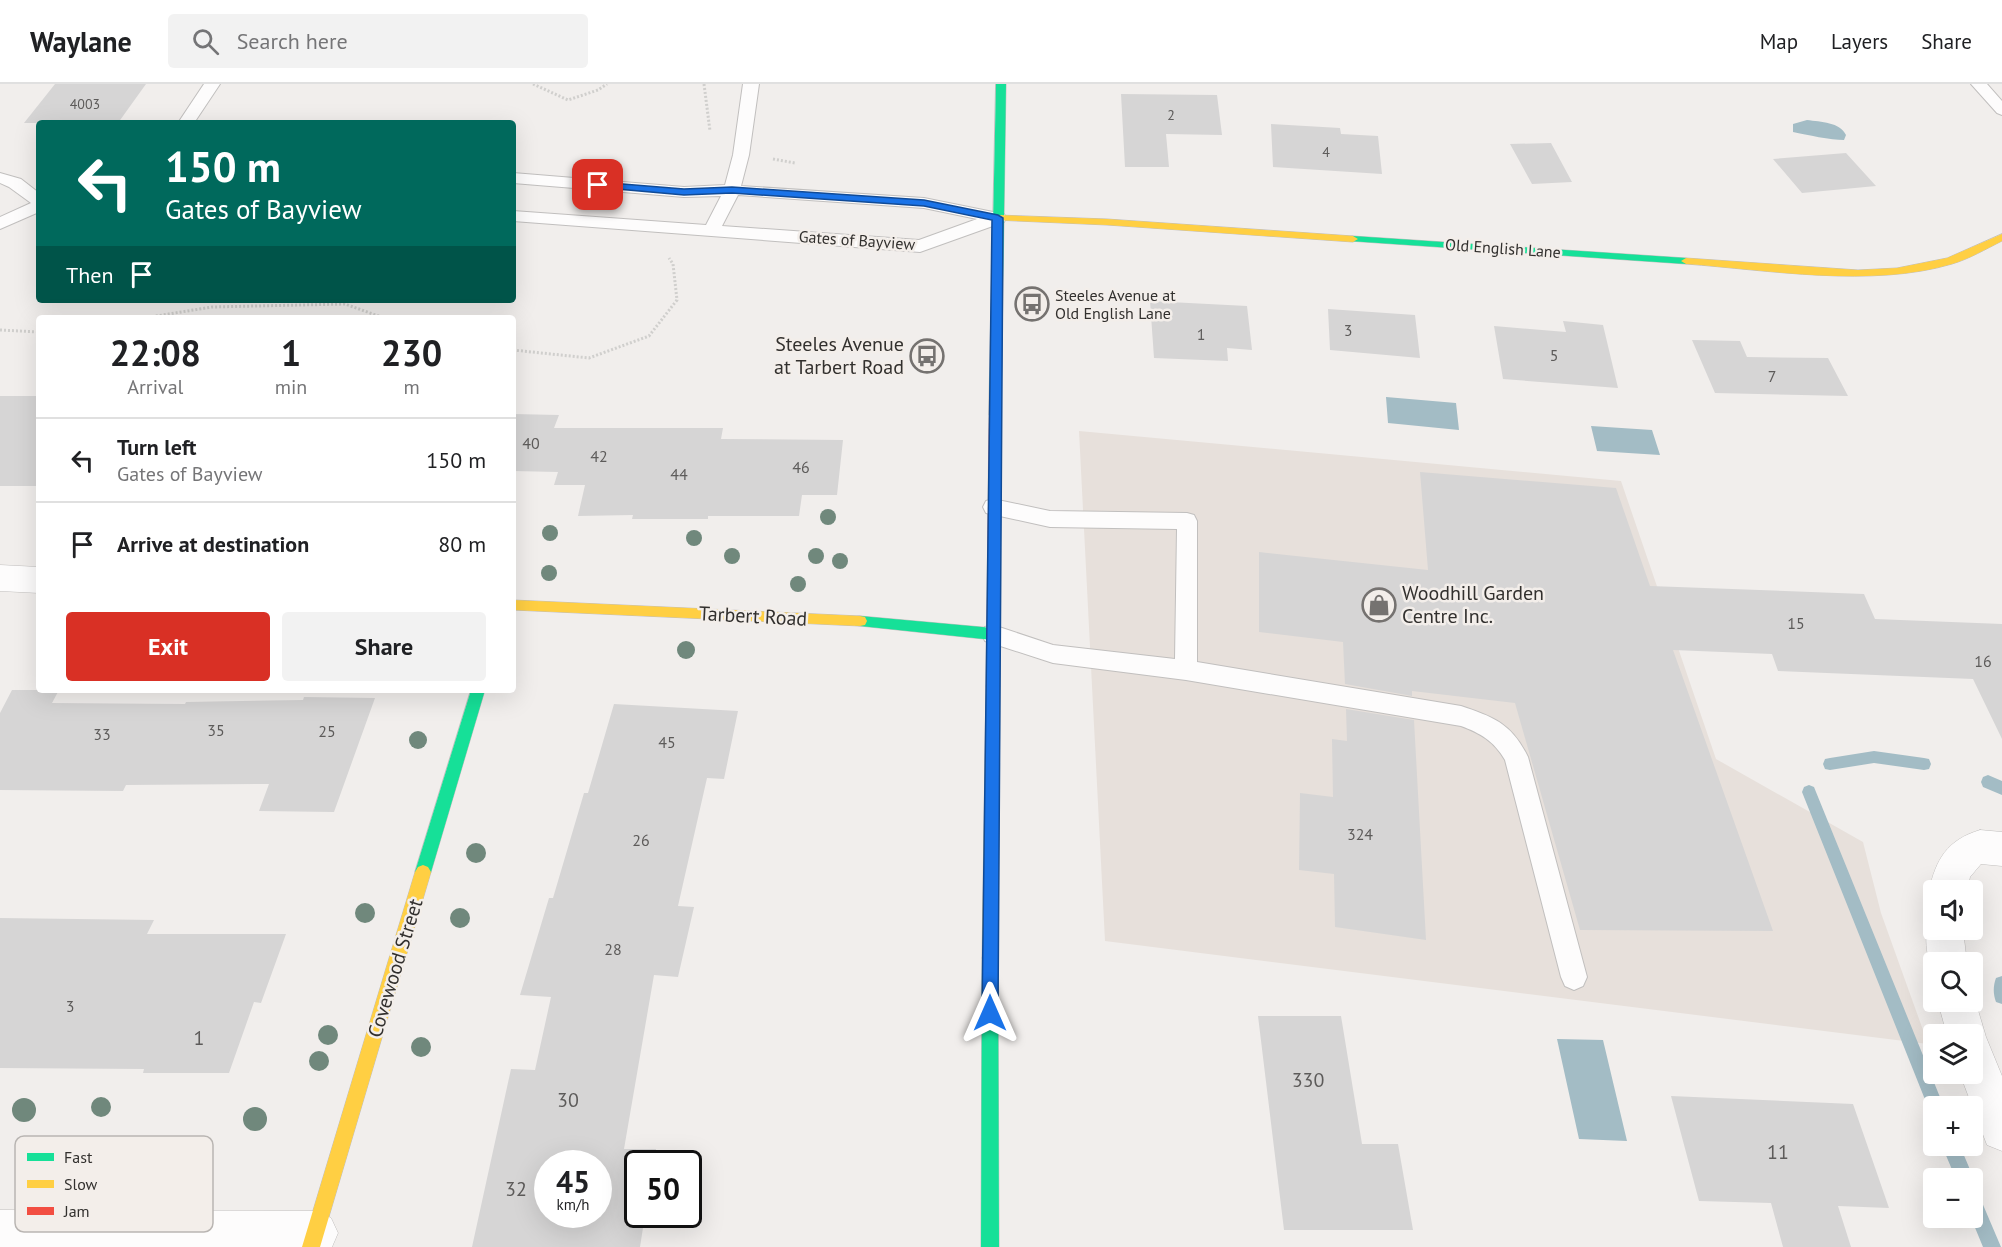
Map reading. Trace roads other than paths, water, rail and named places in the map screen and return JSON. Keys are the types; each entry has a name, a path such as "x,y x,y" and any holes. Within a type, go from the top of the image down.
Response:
{"street":[{"path":"990,1247 993,507 1001,84"},
{"name":"Old English Lane","path":"998,218 1260,231 1858,273 1892,273 1928,268 1975,253 2002,237"},
{"path":"0,578 36,580"},
{"name":"Tarbert Road","path":"516,605 872,622 993,634"},
{"name":"Covewood Street","path":"314,1240 477,693"},
{"path":"1951,880 1960,859 1977,848 2002,849"},
{"path":"1983,1080 2002,1130"},
{"path":"0,1232 314,1240"}],"lane":[{"path":"188,120 212,84"},
{"path":"712,230 732,190 741,155 751,84"},
{"path":"1979,84 2002,110"},
{"path":"0,178 15,183 36,199"},
{"path":"516,178 684,192 732,190 924,203 998,218"},
{"path":"0,224 36,207"},
{"name":"Gates of Bayview","path":"516,216 920,246 998,218"},
{"path":"993,507 1050,519 1187,521 1186,670"},
{"path":"993,634 1053,654 1186,670 1461,716 1492,726 1506,738 1516,756 1574,977"}],"water":[{"path":"1807,120 1830,123 1839,127 1846,135 1844,140 1793,132 1793,124"},
{"path":"1386,397 1456,403 1459,430 1388,423"},
{"path":"1591,426 1652,430 1660,455 1597,451"},
{"path":"1557,1039 1603,1040 1627,1141 1579,1139"}],"waterway":[{"path":"1830,764 1874,757 1924,764"},
{"path":"1988,782 2002,788"},
{"path":"1809,792 1932,1096"},
{"path":"2002,984 2002,996"},
{"path":"1955,1156 1960,1168"},
{"path":"1983,1225 1992,1247"}],"place":[{"name":"Steeles Avenue at Old English Lane","path":"1032,304"},
{"name":"Steeles Avenue at Tarbert Road","path":"927,356"},
{"name":"Woodhill Garden Centre Inc.","path":"1379,605"}]}
